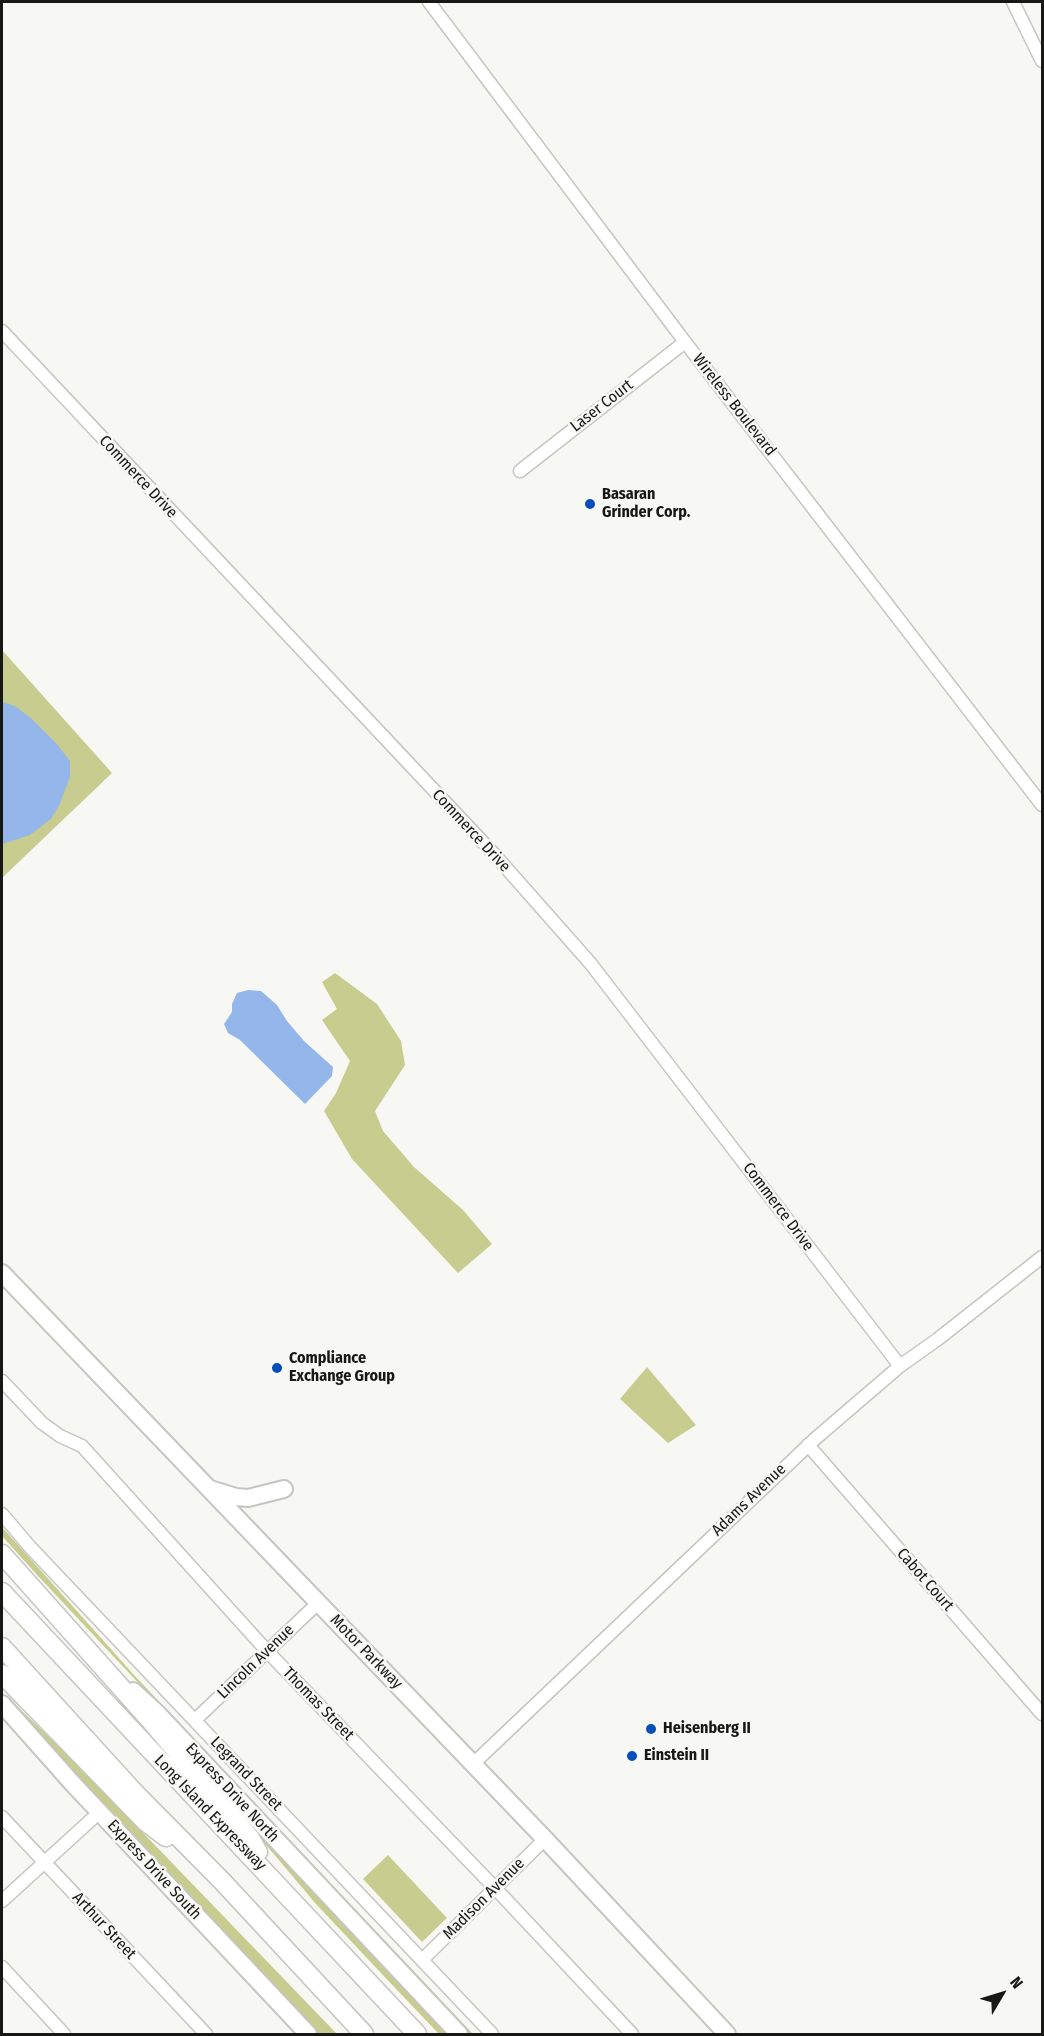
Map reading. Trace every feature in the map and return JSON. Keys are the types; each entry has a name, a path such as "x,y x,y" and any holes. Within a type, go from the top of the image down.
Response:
{"highway":[{"name":"Express Drive North","path":"2,1554 83,1644"},
{"name":"Long Island Expressway","path":"2,1592 417,2034"},
{"path":"83,1644 250,1838 273,1880"},
{"path":"2,1647 135,1792 222,1881 364,2034"},
{"path":"2,1674 146,1822 222,1881"}],"main road":[{"name":"Motor Parkway","path":"2,1273 545,1839 726,2034"},
{"path":"208,1488 236,1497 248,1498 284,1489"},
{"name":"Express Drive North","path":"83,1644 157,1713 459,2034"},
{"name":"Express Drive South","path":"2,1704 73,1784 308,2034"}],"street":[{"name":"Wireless Boulevard","path":"429,2 685,342 1042,805"},
{"path":"1013,2 1042,61"},
{"name":"Commerce Drive","path":"2,331 481,841 591,964 900,1366"},
{"name":"Laser Court","path":"520,471 685,342"},
{"name":"Adams Avenue","path":"473,1764 808,1445 900,1366 1042,1257"},
{"name":"Thomas Street","path":"2,1381 42,1423 60,1436 82,1446 267,1651 632,2034"},
{"name":"Cabot Court","path":"808,1445 1042,1714"},
{"name":"Legrand Street","path":"2,1514 30,1547 492,2034"},
{"name":"Lincoln Avenue","path":"195,1720 318,1603"},
{"name":"Arthur Street","path":"2,1817 206,2034"},
{"path":"2,1900 92,1819"},
{"name":"Madison Avenue","path":"423,1960 545,1839"},
{"path":"2,1967 64,2034"}],"green space":[{"path":"2,650 112,773 2,878"},
{"path":"335,973 377,1004 401,1041 405,1065 375,1111 383,1131 414,1167 463,1210 492,1244 458,1273 352,1159 324,1111 336,1093 350,1061 322,1020 337,1009 322,982"},
{"path":"647,1367 696,1425 668,1443 620,1399"},
{"path":"2,1527 134,1675 473,2034 468,2034 38,1576 2,1536"},
{"path":"2,1692 69,1756 337,2034 315,2034 61,1765"},
{"path":"239,1813 449,2034 439,2034 398,1991 316,1904"},
{"path":"388,1855 447,1918 422,1942 363,1879"}],"water":[{"path":"2,702 15,706 56,743 70,761 70,777 59,806 51,819 30,835 2,844"},
{"path":"248,990 261,991 277,1005 304,1041 333,1067 332,1076 305,1104 240,1040 228,1033 224,1024 232,1012 232,1004 237,993"}],"place":[{"name":"Basaran Grinder Corp.","path":"590,504"},
{"name":"Compliance Exchange Group","path":"277,1368"},
{"name":"Heisenberg II","path":"651,1729"},
{"name":"Einstein II","path":"632,1756"}]}
